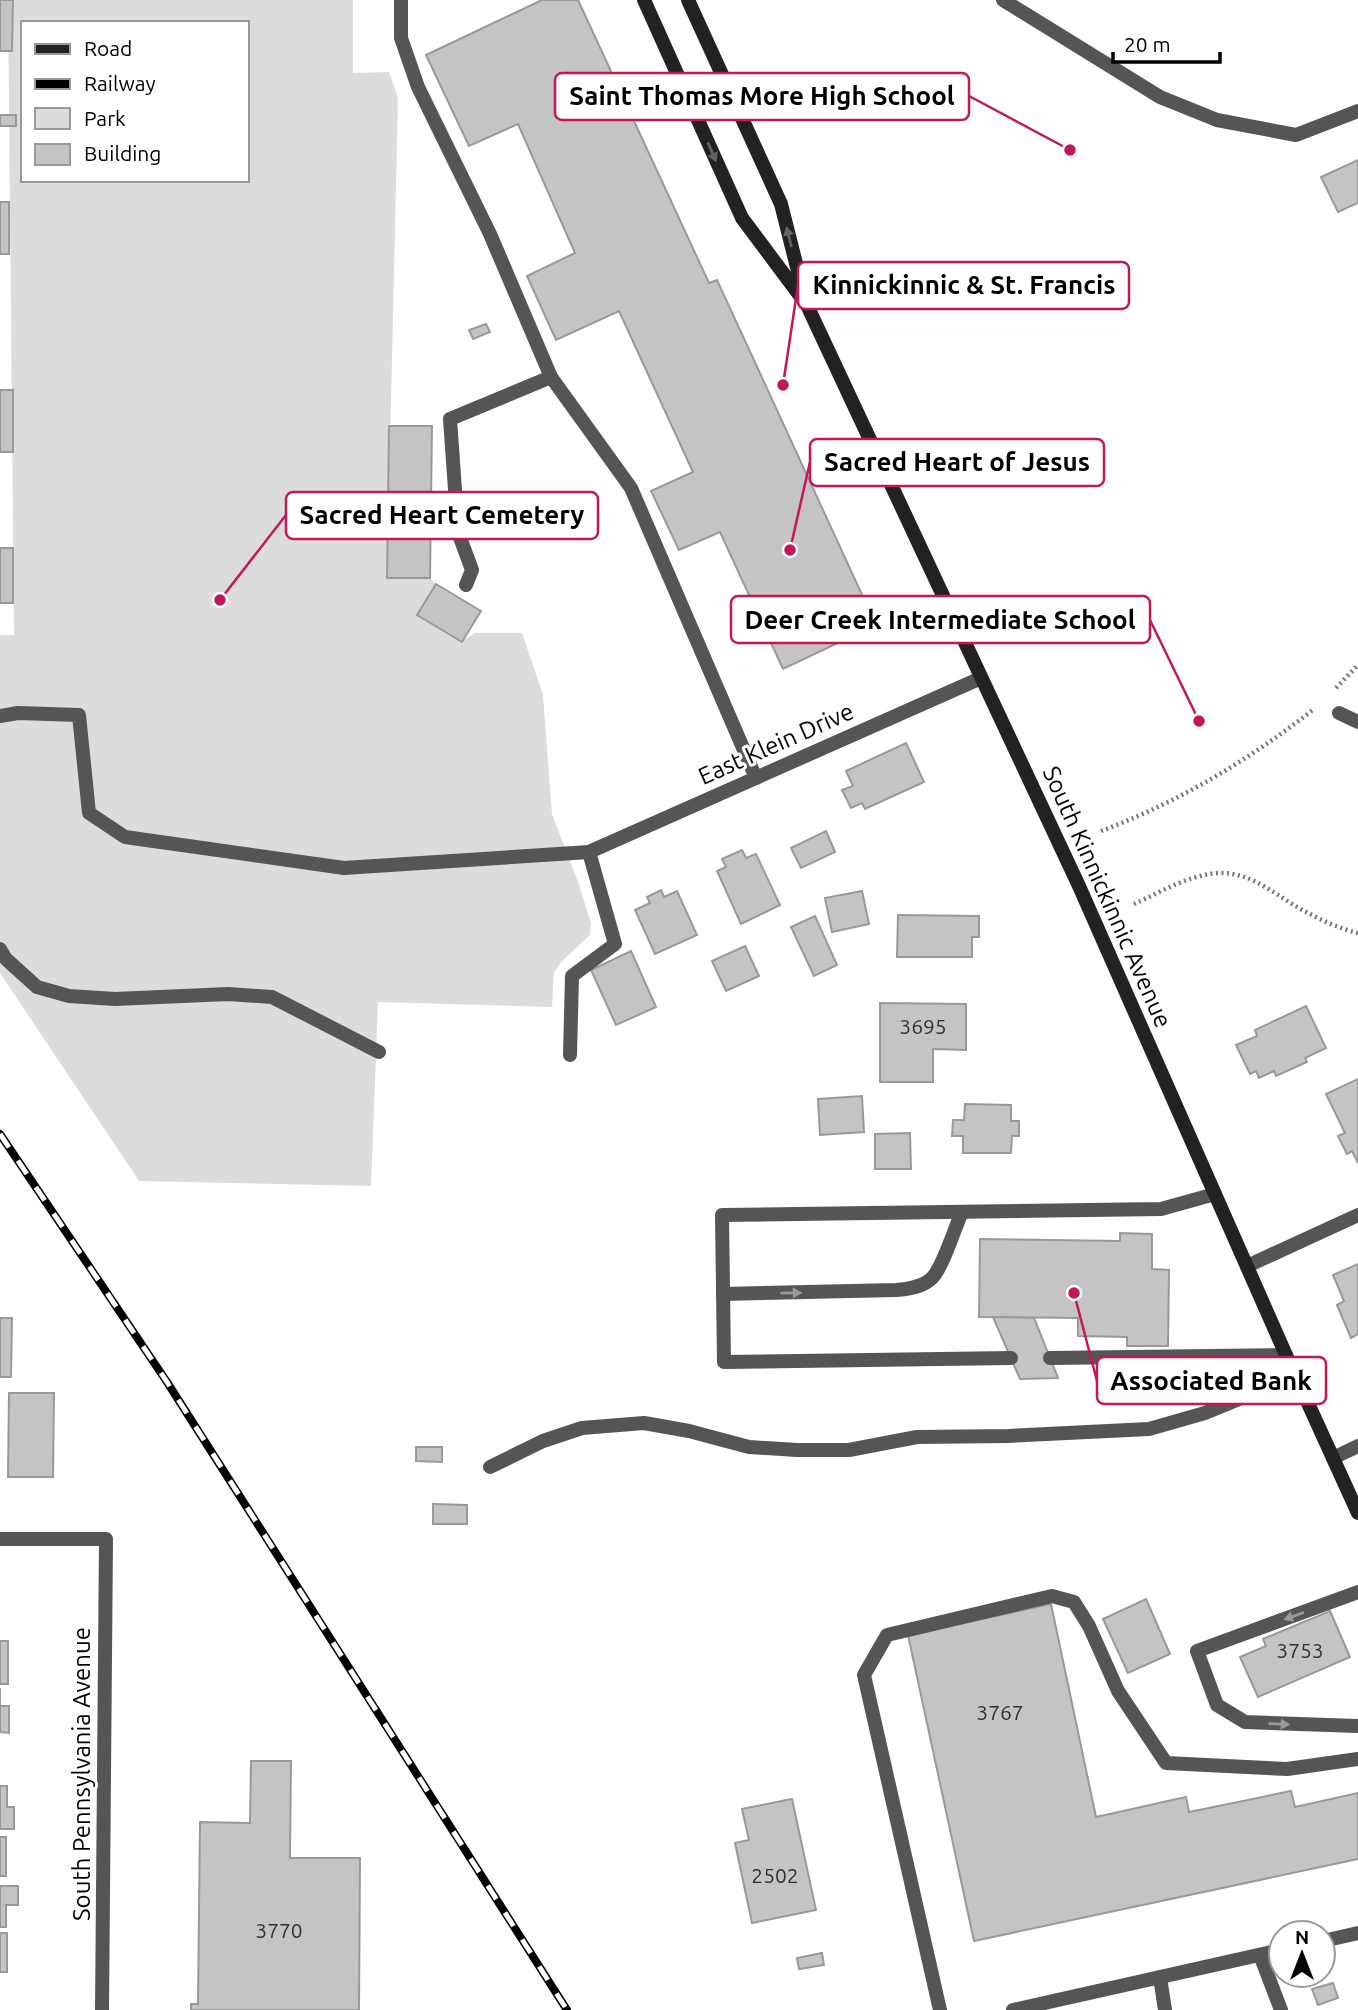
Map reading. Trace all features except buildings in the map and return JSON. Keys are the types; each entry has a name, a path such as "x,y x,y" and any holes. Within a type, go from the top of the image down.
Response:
{"main road":[{"name":"South Kinnickinnic Avenue","path":"644,0 741,218 806,303"},
{"name":"South Kinnickinnic Avenue","path":"688,0 781,204 806,303 1079,886 1358,1513"}],"street":[{"path":"401,0 401,38 418,87 491,234 551,377 631,488 757,778"},
{"path":"1003,0 1160,97 1217,120 1296,135 1358,111"},
{"path":"466,585 472,570 458,532 450,419 551,377"},
{"name":"East Klein Drive","path":"589,852 981,678"},
{"path":"0,716 18,713 79,715 89,813 125,837 344,868 589,852 615,944 572,976 570,1055"},
{"path":"1339,713 1358,722"},
{"path":"0,949 6,959 37,987 69,996 116,999 229,994 272,997 379,1052"},
{"path":"1011,1358 724,1362 722,1214 1161,1209 1215,1194"},
{"path":"723,1294 896,1290 918,1286 928,1281 937,1271 962,1212"},
{"path":"1247,1266 1358,1215"},
{"path":"1050,1358 1286,1355"},
{"path":"491,1467 544,1441 583,1428 644,1423 749,1447 797,1450 849,1450 917,1437 1008,1436 1149,1429 1205,1413 1295,1376"},
{"path":"1333,1458 1358,1446"},
{"name":"South Pennsylvania Avenue","path":"0,1539 106,1539 103,2010"},
{"path":"1358,1592 1197,1651 1217,1705 1245,1722 1358,1726"},
{"path":"940,2010 864,1675 887,1635 1052,1596 1074,1602 1089,1626 1118,1691 1166,1763 1287,1769 1358,1759"},
{"path":"1337,1938 1358,1933"},
{"path":"1013,2010 1267,1953"},
{"path":"1260,1955 1281,2010"},
{"path":"1160,1977 1165,2010"}],"path":[{"path":"1334,690 1358,665"},
{"path":"1101,831 1199,787 1282,734 1318,706"},
{"path":"1134,904 1195,878 1220,873 1236,875 1252,880 1307,913 1358,933"}],"green space":[{"path":"8,0 353,0 353,73 389,72 398,98 387,577 430,578 436,584 418,616 461,642 475,633 522,633 543,695 552,814 591,923 590,935 554,972 552,1007 378,1002 371,1186 139,1181 0,973 0,635 14,635"}],"railway":[{"path":"0,1134 167,1382 567,2010"}],"place":[{"name":"Saint Thomas More High School","path":"1070,150"},
{"name":"Kinnickinnic & St. Francis","path":"783,385"},
{"name":"Sacred Heart of Jesus","path":"790,550"},
{"name":"Sacred Heart Cemetery","path":"220,600"},
{"name":"Deer Creek Intermediate School","path":"1199,721"},
{"name":"Associated Bank","path":"1074,1293"}]}
